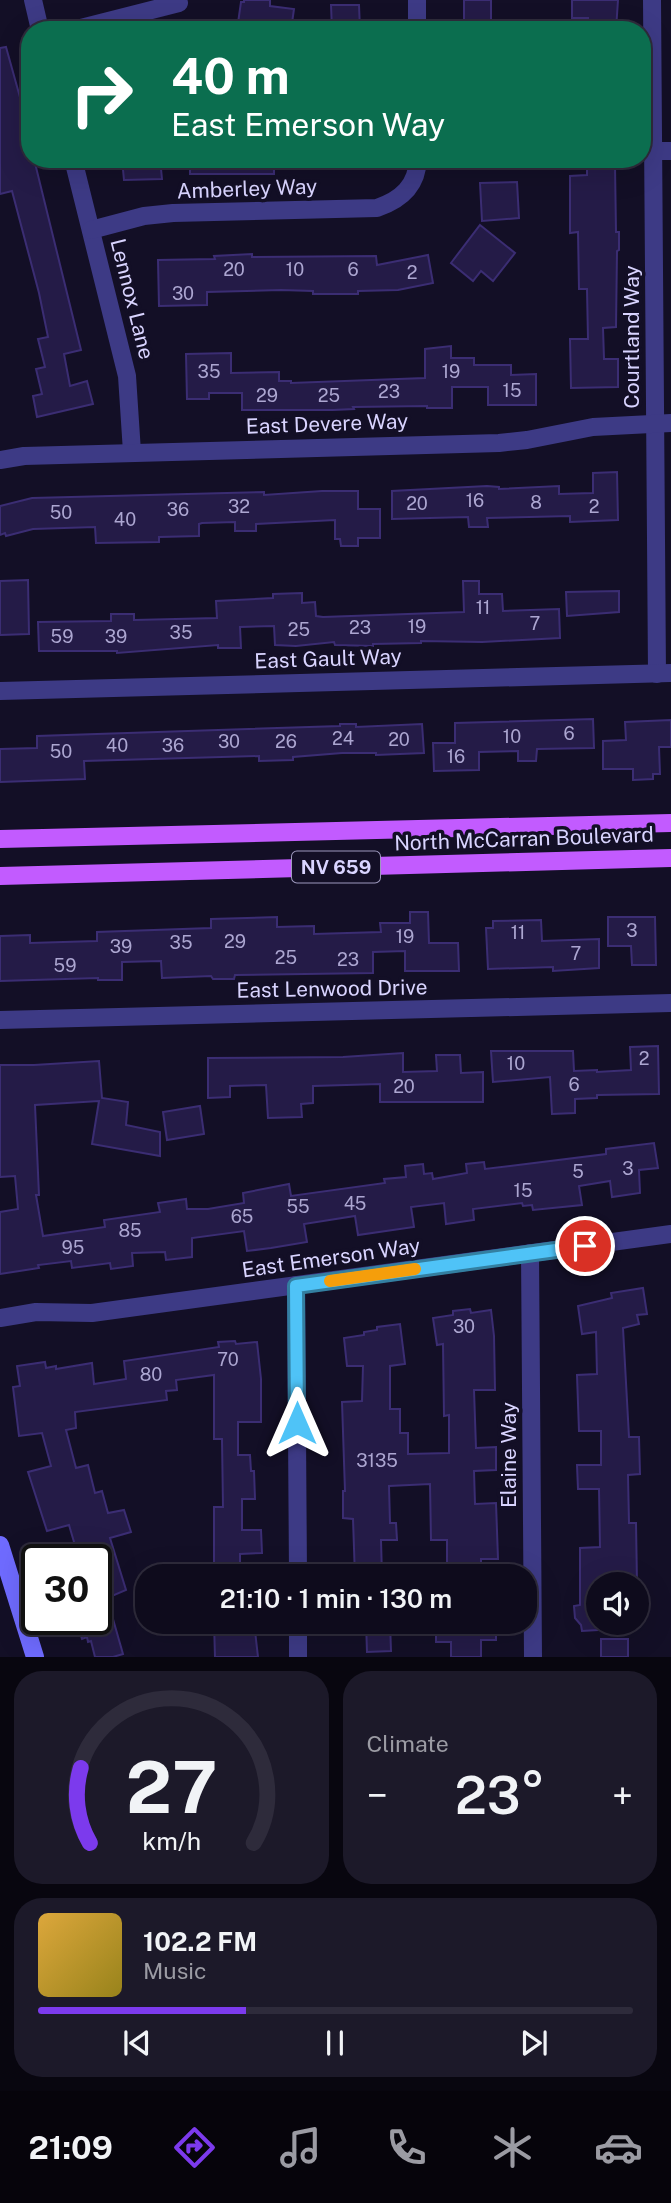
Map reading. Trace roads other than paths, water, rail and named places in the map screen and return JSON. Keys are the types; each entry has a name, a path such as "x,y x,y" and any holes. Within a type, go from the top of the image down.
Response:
{"main road":[{"name":"North McCarran Boulevard","path":"0,839 671,824"},
{"name":"North McCarran Boulevard","path":"0,876 671,858"}],"street":[{"path":"33,0 38,21"},
{"path":"417,0 417,21"},
{"name":"Courtland Way","path":"652,0 662,151 664,673"},
{"path":"108,21 178,3"},
{"name":"Lennox Lane","path":"75,168 127,376 132,452"},
{"name":"Amberley Way","path":"91,230 144,216 377,208 391,204 403,195 413,181 416,168"},
{"name":"East Devere Way","path":"0,460 24,456 132,452 499,443 593,427 663,424"},
{"name":"East Gault Way","path":"0,691 664,673"},
{"name":"East Lenwood Drive","path":"0,1020 668,1003"},
{"name":"East Emerson Way","path":"0,1318 36,1312 92,1313 669,1235"},
{"name":"Elaine Way","path":"530,1253 533,1657"},
{"path":"296,1286 298,1564"},
{"path":"0,1545 36,1657"},
{"path":"298,1634 298,1657"}]}
